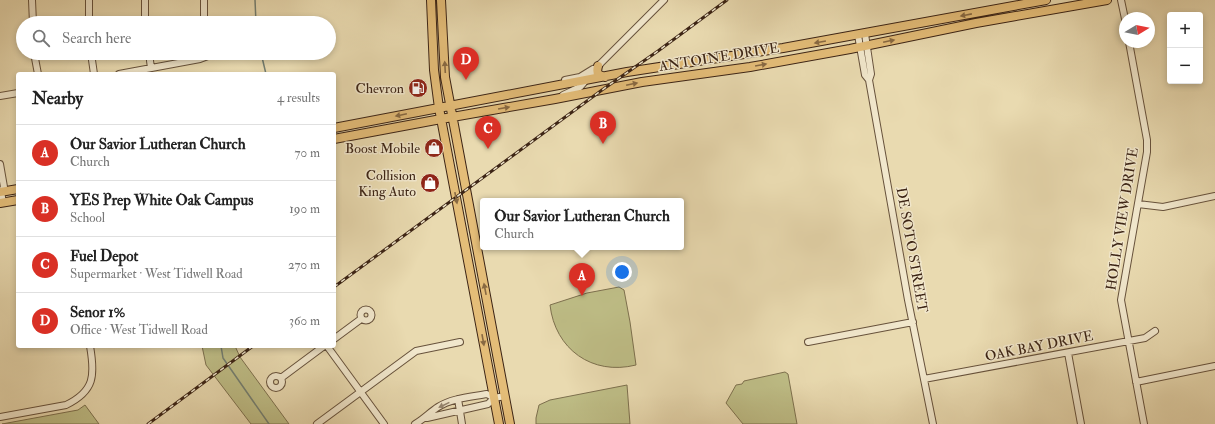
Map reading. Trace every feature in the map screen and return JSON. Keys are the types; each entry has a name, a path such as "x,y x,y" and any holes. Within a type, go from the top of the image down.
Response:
{"main road":[{"path":"431,0 434,70 439,108 498,424"},
{"path":"441,0 445,77 510,424"},
{"name":"ANTOINE DRIVE","path":"336,128 542,88 861,35 1046,0"},
{"name":"ANTOINE DRIVE","path":"336,139 642,82 750,67 971,24 1107,0"},
{"path":"599,65 597,73 605,77"},
{"path":"526,91 527,103"},
{"path":"453,180 464,177"},
{"path":"0,192 16,189"},
{"path":"2,203 16,200"},
{"path":"467,254 478,252"},
{"path":"479,319 490,317"}],"street":[{"path":"32,0 33,16"},
{"path":"89,0 89,16"},
{"path":"145,0 145,16"},
{"path":"204,0 204,16"},
{"path":"555,99 580,87 599,65 664,0"},
{"path":"1122,0 1124,12"},
{"name":"DE SOTO STREET","path":"861,35 865,75 869,80 933,424"},
{"name":"HOLLY VIEW DRIVE","path":"1130,48 1147,146 1147,159 1121,300 1144,424"},
{"path":"35,60 38,72"},
{"path":"92,60 94,72"},
{"path":"150,60 152,68"},
{"path":"130,72 194,60"},
{"path":"542,88 564,80 580,77 599,65"},
{"path":"0,96 16,93"},
{"path":"0,164 4,187 0,192 2,203"},
{"path":"1138,204 1163,207 1215,196"},
{"path":"336,338 361,319"},
{"path":"808,342 913,322"},
{"name":"OAK BAY DRIVE","path":"924,379 1144,338 1156,331"},
{"path":"317,424 416,351 460,342"},
{"path":"0,417 66,405 76,400 84,393 90,384 93,364 90,348"},
{"path":"281,378 321,348"},
{"path":"328,348 384,424"},
{"path":"1068,352 1081,424"},
{"path":"1136,382 1215,366"},
{"path":"415,424 424,419 438,407 458,400 487,394 494,398"},
{"path":"424,419 488,404 494,398 505,396"},
{"path":"458,400 462,424"}],"shaded area":[{"path":"619,287 624,290 636,365 620,367 605,366 578,356 559,334 553,321 550,305 587,293"},
{"path":"202,348 236,348 240,357 289,424 251,424 206,365"},
{"path":"785,372 788,374 797,424 743,424 726,403 736,385 742,384 744,381"},
{"path":"627,385 630,424 536,424 539,405 550,400"},
{"path":"85,405 99,424 2,424 78,410"}],"waterway":[{"path":"255,0 256,16"},
{"path":"263,60 266,72"},
{"path":"221,348 223,358 269,424"}],"railway":[{"path":"336,286 727,0"},
{"path":"148,424 250,348"}],"place":[{"name":"Senor 1%","path":"466,80"},
{"name":"Chevron","path":"418,88"},
{"name":"YES Prep White Oak Campus","path":"603,144"},
{"name":"Boost Mobile","path":"434,148"},
{"name":"Fuel Depot","path":"488,149"},
{"name":"Collision King Auto","path":"430,183"},
{"name":"Our Savior Lutheran Church","path":"582,296"}]}
